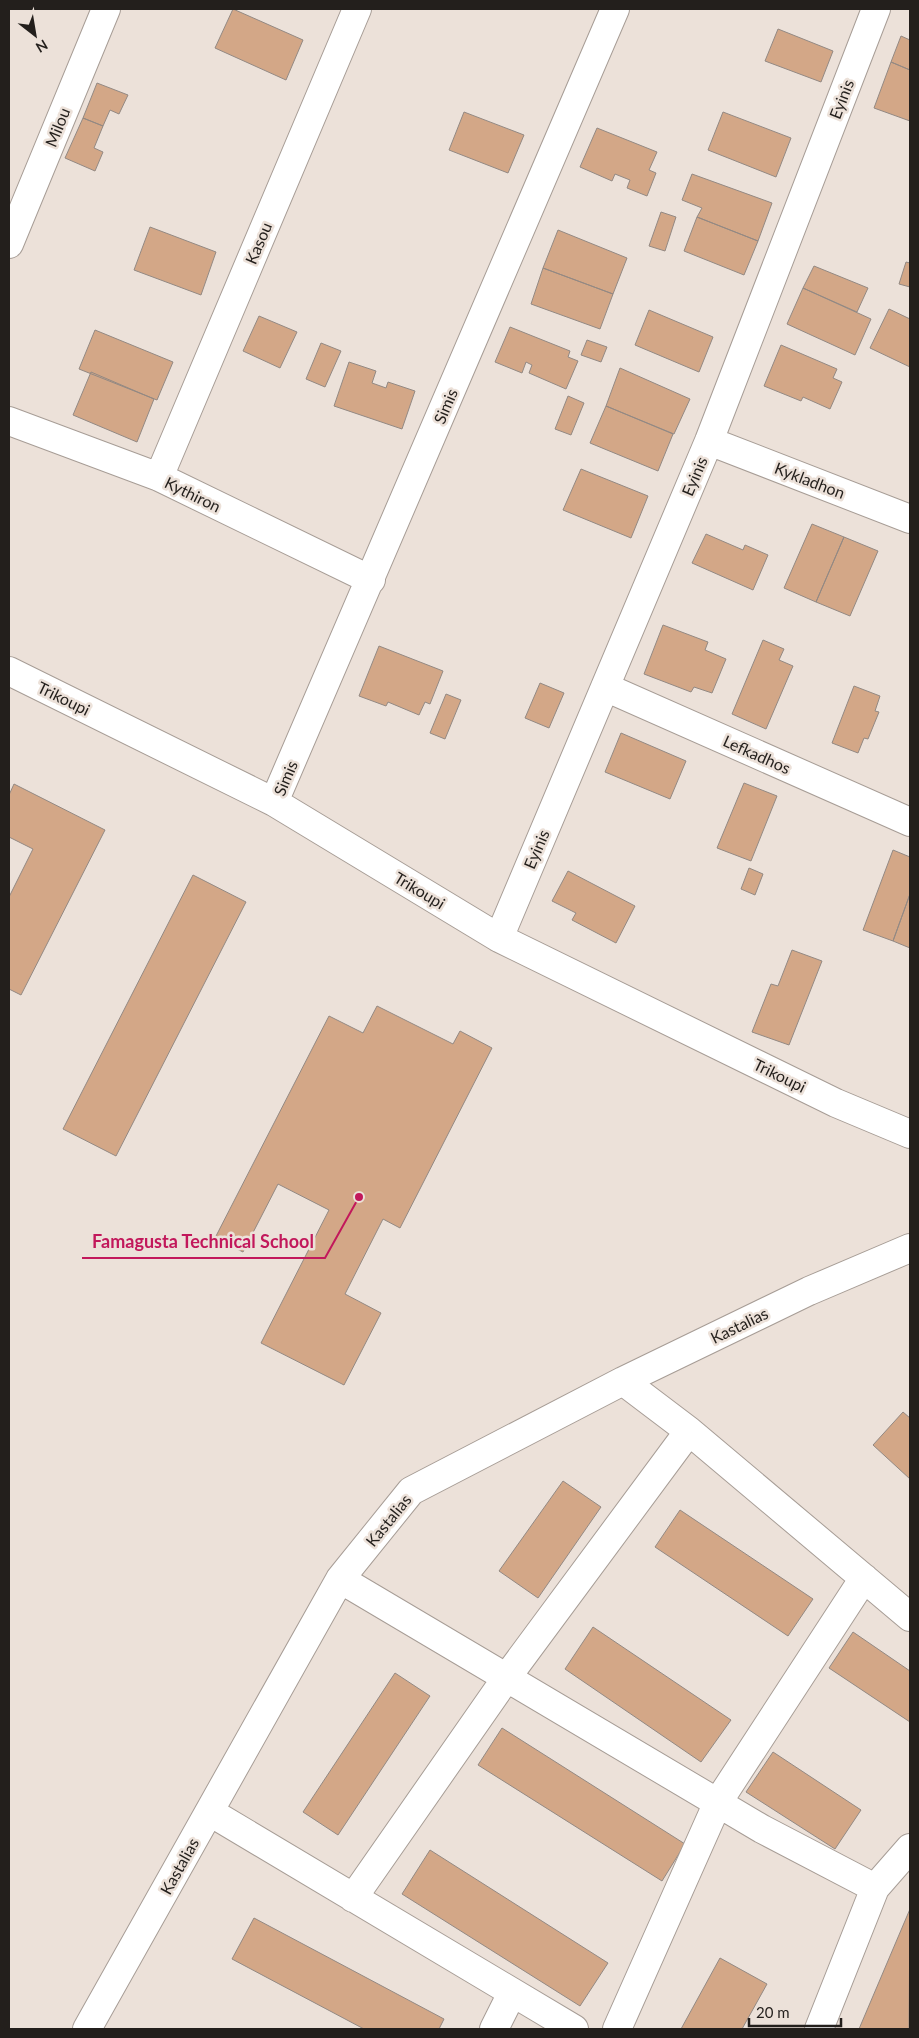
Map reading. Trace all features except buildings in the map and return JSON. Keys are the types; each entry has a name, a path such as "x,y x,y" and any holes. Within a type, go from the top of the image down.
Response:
{"street":[{"name":"Milou","path":"9,244 106,9"},
{"name":"Kasou","path":"159,477 357,9"},
{"name":"Simis","path":"274,802 615,9"},
{"name":"Eyinis","path":"499,938 709,441 876,9"},
{"name":"Kythiron","path":"9,421 159,477 370,580"},
{"name":"Kykladhon","path":"709,441 910,518"},
{"name":"Trikoupi","path":"9,671 274,802 499,938 836,1102 910,1134"},
{"name":"Lefkadhos","path":"605,687 910,822"},
{"name":"Kastalias","path":"87,2029 340,1579 411,1491 623,1382 809,1291 910,1248"},
{"path":"623,1382 689,1431 910,1618"},
{"path":"353,1898 507,1677 689,1431"},
{"path":"618,2029 718,1802 864,1578"},
{"path":"340,1579 762,1829 875,1888"},
{"path":"210,1812 574,2029"},
{"path":"819,2029 875,1888 910,1848"},
{"path":"494,2029 512,1993"}],"place":[{"name":"Famagusta Technical School","path":"359,1197"}]}
